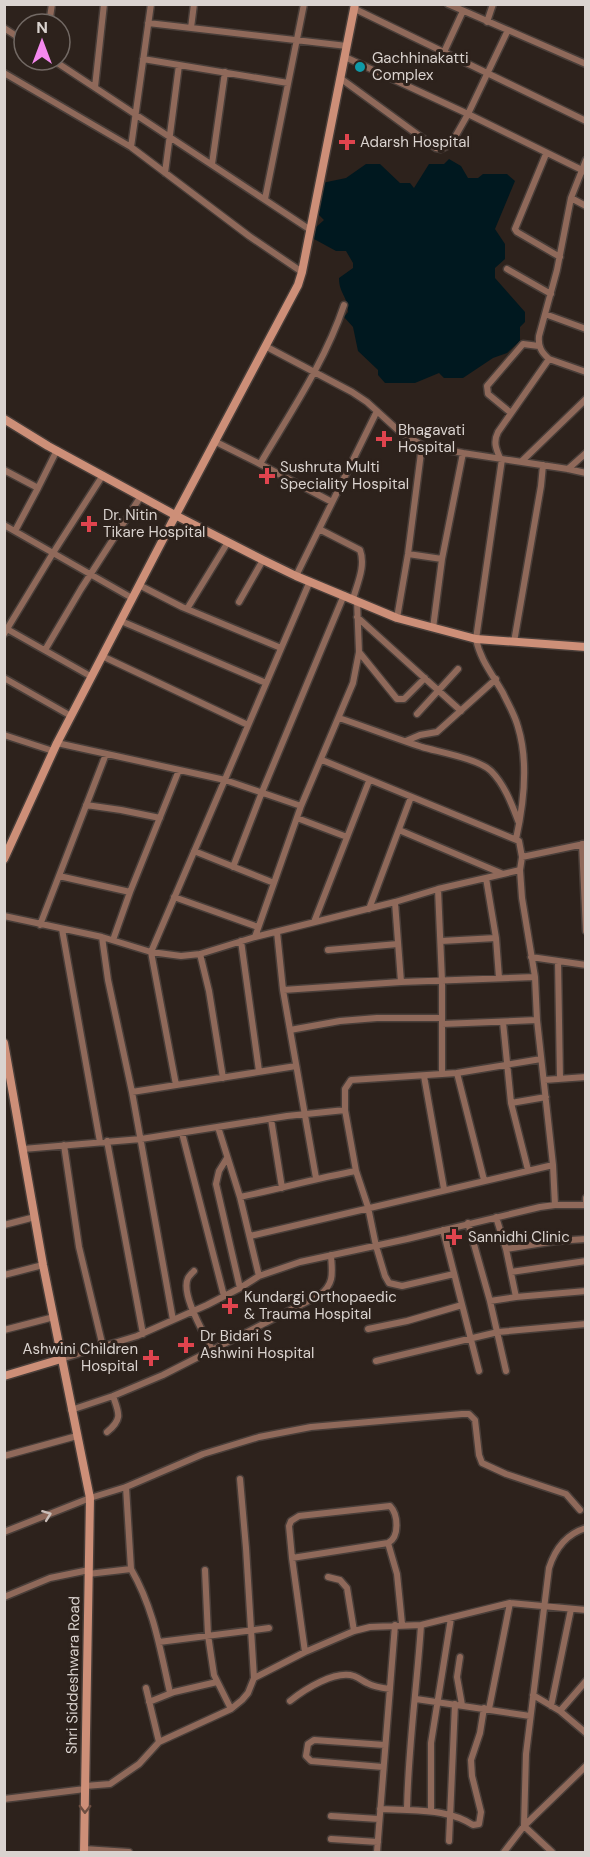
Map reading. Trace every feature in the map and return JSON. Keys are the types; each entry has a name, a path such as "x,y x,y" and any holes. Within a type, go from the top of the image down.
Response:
{"street":[{"path":"95,87 104,4"},
{"path":"131,147 151,4"},
{"path":"191,28 194,4"},
{"path":"265,199 304,4"},
{"path":"488,22 493,4"},
{"path":"452,5 584,61"},
{"path":"4,859 55,747 298,285 355,7 585,121"},
{"path":"444,52 463,11"},
{"path":"148,23 347,46"},
{"path":"340,78 436,148 441,149 451,144 468,114 507,30"},
{"path":"345,57 583,171"},
{"path":"143,59 288,83"},
{"path":"165,172 179,65"},
{"path":"72,72 309,229"},
{"path":"212,164 225,72"},
{"path":"4,73 131,147 302,272"},
{"path":"546,153 515,229 516,232 560,257"},
{"path":"585,160 583,171 571,198 560,257 539,336 539,346 549,359 585,372"},
{"path":"571,198 585,206"},
{"path":"507,269 551,294"},
{"path":"260,464 313,373 344,305"},
{"path":"545,314 585,328"},
{"path":"511,413 489,394 487,386 523,344 539,346"},
{"path":"265,346 352,392 400,432 422,445 585,473"},
{"path":"516,839 525,781 523,744 513,714 496,680 482,659 476,639 501,458 495,445 495,438 549,359"},
{"path":"522,461 585,399"},
{"path":"296,576 377,411"},
{"path":"4,419 141,496 263,560 397,618 476,639 585,647"},
{"path":"214,441 332,502"},
{"path":"397,618 422,445"},
{"path":"15,531 57,450"},
{"path":"433,628 442,559 463,453"},
{"path":"568,469 585,453"},
{"path":"514,642 543,465"},
{"path":"4,470 38,488"},
{"path":"92,676 6,632 103,475"},
{"path":"45,650 141,496"},
{"path":"4,525 132,598"},
{"path":"255,937 301,806 353,683 358,652 355,600 363,557 360,550 319,529"},
{"path":"187,609 228,542"},
{"path":"408,554 442,559"},
{"path":"238,602 263,560"},
{"path":"176,1085 152,952 310,581"},
{"path":"139,585 187,609 281,648"},
{"path":"233,867 344,596"},
{"path":"357,617 461,711"},
{"path":"121,621 266,683"},
{"path":"358,652 397,699 404,699 424,678"},
{"path":"102,656 248,725"},
{"path":"417,714 458,669"},
{"path":"4,678 71,716"},
{"path":"406,741 436,732 496,680"},
{"path":"339,718 489,769 507,795 520,824"},
{"path":"4,735 225,780 301,806"},
{"path":"40,925 106,754"},
{"path":"321,760 516,839 521,846 522,898 535,977 555,1205"},
{"path":"113,940 179,770"},
{"path":"314,922 369,781"},
{"path":"369,909 411,797"},
{"path":"86,805 160,818"},
{"path":"297,818 347,837"},
{"path":"399,830 505,874"},
{"path":"522,857 584,844 585,931"},
{"path":"194,851 274,883"},
{"path":"4,916 102,937 152,952 181,956 200,954 255,937 520,870"},
{"path":"59,876 130,892"},
{"path":"486,878 500,978"},
{"path":"438,889 442,981 442,1074"},
{"path":"174,897 258,927"},
{"path":"395,902 401,982"},
{"path":"62,929 143,1334"},
{"path":"277,932 283,990 316,1178"},
{"path":"102,937 108,980 141,1139 173,1320"},
{"path":"441,941 496,938"},
{"path":"242,941 259,1071"},
{"path":"328,950 398,944"},
{"path":"200,954 223,1078"},
{"path":"531,957 585,965"},
{"path":"558,961 560,1079"},
{"path":"283,990 401,982 535,977"},
{"path":"290,1030 377,1018 503,1022 537,1020"},
{"path":"503,1022 511,1103 528,1170"},
{"name":"Shri Siddeshwara Road","path":"4,1043 43,1265 90,1498 84,1851"},
{"path":"454,1274 402,1286 389,1282 385,1276 368,1207 356,1171 345,1110 345,1089 351,1080 458,1073 541,1059"},
{"path":"132,1092 296,1066"},
{"path":"458,1073 484,1180"},
{"path":"424,1076 444,1189"},
{"path":"544,1080 585,1077"},
{"path":"511,1103 546,1097"},
{"path":"23,1149 141,1139 345,1110"},
{"path":"271,1119 282,1188"},
{"path":"218,1127 240,1197 259,1276"},
{"path":"182,1133 224,1296"},
{"path":"64,1145 79,1247 103,1347"},
{"path":"227,1158 219,1171 216,1184 240,1288"},
{"path":"250,1236 553,1165"},
{"path":"240,1197 316,1178 356,1171"},
{"path":"4,1376 143,1334 240,1288 259,1276 300,1262 555,1205 585,1205 585,1198"},
{"path":"4,1225 35,1217"},
{"path":"496,1217 506,1249 516,1297"},
{"path":"468,1223 498,1332 506,1371"},
{"path":"443,1230 479,1371"},
{"path":"506,1249 556,1240 585,1239"},
{"path":"71,1410 113,1396 163,1375 320,1295 328,1288 331,1280 331,1255"},
{"path":"511,1272 585,1261"},
{"path":"4,1275 43,1265"},
{"path":"194,1270 188,1277 186,1286 193,1311 212,1350"},
{"path":"490,1301 585,1291"},
{"path":"368,1329 407,1322 462,1305"},
{"path":"4,1330 54,1317"},
{"path":"376,1361 498,1332 585,1324"},
{"path":"107,1432 116,1425 118,1420 113,1396"},
{"path":"4,1532 90,1498 126,1487 202,1455 259,1437 311,1427 469,1414 475,1420 478,1455 482,1463 506,1474 566,1494 580,1510"},
{"path":"4,1456 77,1436"},
{"path":"4,1798 110,1784 139,1764 159,1742 231,1709 248,1693 254,1678 240,1479"},
{"path":"126,1487 131,1569 142,1589 152,1616 170,1694"},
{"path":"292,1558 388,1543 396,1534 394,1512 390,1506 299,1516 291,1521 289,1526 292,1558 305,1652"},
{"path":"552,1852 524,1826 526,1754 549,1568 553,1554 570,1535 585,1528"},
{"path":"377,1852 390,1689 398,1625 397,1574 388,1543"},
{"path":"4,1597 50,1578 131,1569"},
{"path":"205,1570 208,1635 214,1675 231,1709"},
{"path":"328,1577 339,1580 347,1588 354,1631"},
{"path":"254,1678 305,1652 354,1631 370,1627 421,1625 510,1603 585,1610"},
{"path":"380,1809 431,1811 450,1815 476,1826 480,1822 481,1812 472,1776 471,1760 486,1708 510,1603"},
{"path":"551,1706 571,1609"},
{"path":"431,1811 431,1743 451,1618"},
{"path":"407,1810 410,1743 416,1699 421,1625"},
{"path":"159,1642 269,1628"},
{"path":"449,1841 460,1657"},
{"path":"290,1701 316,1683 347,1675 373,1686 390,1689"},
{"path":"560,1711 585,1681"},
{"path":"149,1701 217,1682"},
{"path":"146,1688 159,1742"},
{"path":"533,1695 560,1711 584,1730"},
{"path":"416,1699 530,1716"},
{"path":"383,1767 310,1761 306,1756 308,1744 314,1740 385,1745"},
{"path":"504,1852 524,1826 585,1766"},
{"path":"331,1816 379,1819"},
{"path":"330,1839 378,1842"},
{"path":"84,1851 129,1852"}],"water":[{"path":"449,159 461,166 468,178 478,178 483,174 507,174 515,181 495,229 505,244 505,259 495,268 495,278 525,312 525,322 520,327 520,341 507,353 493,358 463,378 444,378 439,373 415,383 385,383 378,375 378,370 358,351 353,327 344,317 348,312 348,307 340,288 339,278 353,268 353,263 346,251 336,251 314,239 314,229 324,220 314,210 322,183 346,178 366,164 380,164 400,183 410,183 414,188 429,164 444,164"}],"place":[{"name":"Gachhinakatti Complex","path":"360,67"},
{"name":"Adarsh Hospital","path":"347,142"},
{"name":"Bhagavati Hospital","path":"384,439"},
{"name":"Sushruta Multi Speciality Hospital","path":"267,476"},
{"name":"Dr. Nitin Tikare Hospital","path":"89,524"},
{"name":"Sannidhi Clinic","path":"454,1237"},
{"name":"Kundargi Orthopaedic & Trauma Hospital","path":"230,1306"},
{"name":"Dr Bidari S Ashwini Hospital","path":"186,1345"},
{"name":"Ashwini Children Hospital","path":"151,1358"}]}
